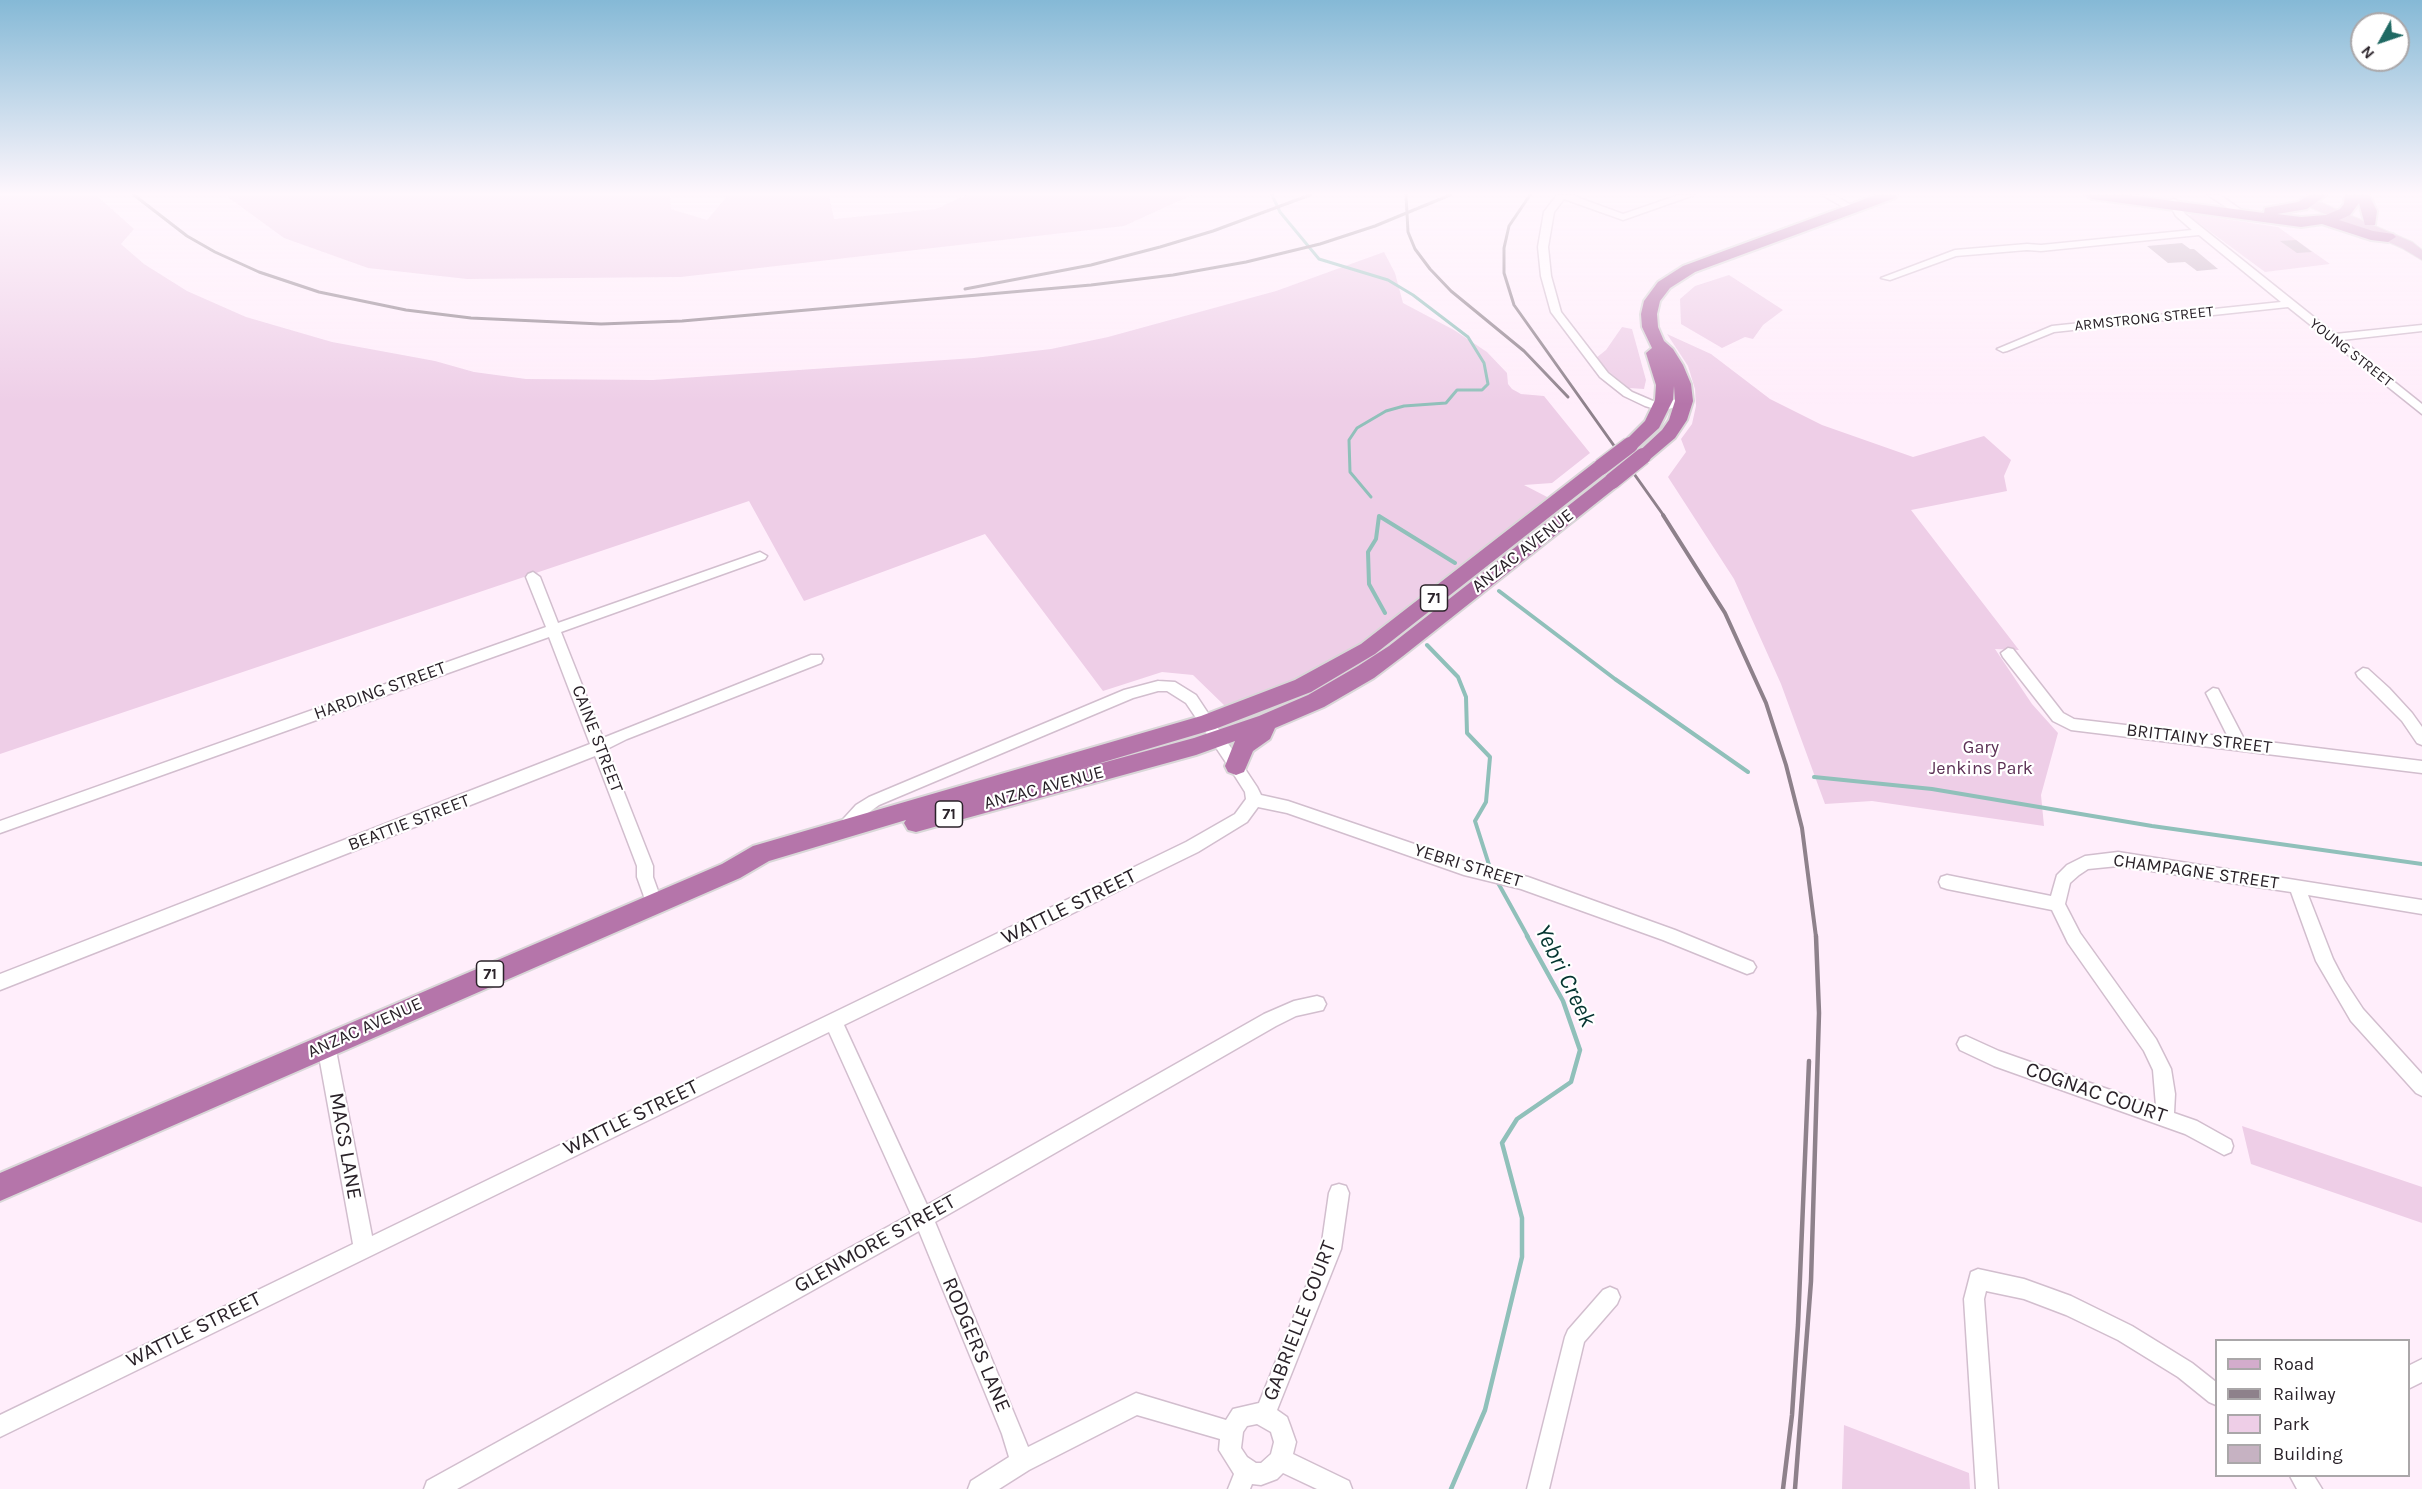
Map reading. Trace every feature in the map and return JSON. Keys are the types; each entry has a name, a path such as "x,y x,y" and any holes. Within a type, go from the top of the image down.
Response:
{"highway":[{"path":"1684,401 1682,384 1674,365 1667,353 1656,343 1650,327 1650,308 1659,290 1670,280 1704,264"},
{"path":"1656,343 1654,353 1663,376 1663,400"},
{"name":"ANZAC AVENUE","path":"1636,450 1653,424 1663,400"},
{"name":"ANZAC AVENUE","path":"0,1187 654,902 731,871 762,853 843,828 1212,731 1267,722 1338,689 1396,651 1636,450 1669,434 1678,420 1684,401"},
{"name":"ANZAC AVENUE","path":"731,871 765,865 1212,731 1361,653 1606,474"},
{"path":"1236,766 1244,746 1262,733 1267,722"}],"street":[{"path":"1545,264 1551,300 1556,312 1604,375 1642,401 1684,401"},
{"path":"1890,281 1940,264"},
{"name":"YOUNG STREET","path":"2241,264 2422,410"},
{"name":"ARMSTRONG STREET","path":"2003,349 2052,328 2289,304"},
{"path":"2331,338 2422,328"},
{"name":"HARDING STREET","path":"0,827 760,556"},
{"name":"CAINE STREET","path":"533,577 645,866 645,877 654,902"},
{"name":"BRITTAINY STREET","path":"2008,653 2058,717 2080,726 2238,743 2422,767"},
{"name":"BEATTIE STREET","path":"0,982 580,756 816,658"},
{"path":"2363,673 2407,717 2422,739"},
{"path":"843,828 862,809 874,801 969,766 1129,694 1158,686 1170,686 1191,699 1252,791 1254,800"},
{"path":"2213,693 2238,743"},
{"name":"YEBRI STREET","path":"1254,800 1288,807 1464,868 1522,882 1668,935 1747,967"},
{"name":"WATTLE STREET","path":"0,1425 1192,848 1241,818 1254,800"},
{"name":"CHAMPAGNE STREET","path":"2057,904 2063,880 2073,870 2085,863 2118,860 2297,886 2422,908"},
{"path":"1947,882 2057,904 2074,938 2136,1022 2154,1053 2162,1069 2166,1094 2165,1117"},
{"path":"2297,886 2325,960 2344,995 2357,1014 2422,1087"},
{"name":"GLENMORE STREET","path":"435,1489 923,1218 1270,1020 1294,1009 1317,1004"},
{"name":"RODGERS LANE","path":"833,1021 923,1218 1013,1434 1021,1462"},
{"name":"COGNAC COURT","path":"1966,1044 1994,1058 2165,1117 2190,1127 2224,1146"},
{"name":"MACS LANE","path":"326,1045 363,1248"},
{"name":"GABRIELLE COURT","path":"1265,1414 1331,1249 1339,1193"},
{"path":"1987,1489 1974,1299 1978,1279 2024,1289 2072,1306 2135,1339 2185,1370 2215,1393"},
{"path":"1538,1489 1575,1337 1611,1297"},
{"path":"2410,1378 2422,1369"},
{"path":"980,1489 1021,1462 1136,1404 1231,1431"},
{"path":"1257,1413 1265,1414 1279,1425 1283,1433 1285,1442 1281,1460 1269,1471 1242,1480 1230,1449 1231,1431 1241,1417 1257,1413"},
{"path":"1281,1460 1341,1489"},
{"path":"2302,1477 2311,1489"}],"green space":[{"path":"0,264 145,264 187,291 246,317 332,342 435,361 474,372 526,379 653,380 974,358 1051,349 1108,337 1276,291 1349,264 1391,264 1403,303 1454,330 1487,352 1507,373 1508,384 1512,389 1521,394 1544,396 1590,453 1552,483 1524,485 1551,499 1342,657 1276,688 1225,706 1193,675 1162,672 1103,691 985,534 804,601 749,501 0,754"},
{"path":"358,264 790,264 681,277 467,279 368,268"},
{"path":"2255,264 2326,264 2265,272"},
{"path":"1729,275 1783,310 1763,325 1753,339 1745,337 1722,348 1681,324 1680,299 1695,286"},
{"path":"1622,327 1632,329 1646,380 1644,389 1629,388 1603,367 1596,358 1606,350"},
{"name":"Gary Jenkins Park","path":"1667,334 1711,354 1770,399 1822,425 1913,457 1984,436 2011,460 2004,476 2007,491 1911,510 2019,650 1995,649 2032,704 2058,733 2041,795 2044,826 1872,801 1825,804 1781,684 1734,579 1668,477 1686,452 1681,439 1692,424 1696,406 1695,389 1688,366"},
{"path":"2242,1126 2422,1187 2422,1223 2251,1164"},
{"path":"1844,1425 1969,1473 1970,1489 1842,1489"}],"building":[{"path":"2188,264 2213,264 2218,269 2197,271"}],"waterway":[{"name":"Yebri Creek","path":"1337,264 1388,280 1413,295 1468,337 1484,363 1488,384 1482,390 1457,390 1446,403 1404,406 1386,411 1357,428 1349,440 1350,472 1371,497"},
{"name":"Yebri Creek","path":"1385,613 1369,584 1368,552 1376,539 1379,516 1455,563"},
{"path":"1499,591 1615,679 1748,772"},
{"name":"Yebri Creek","path":"1427,645 1458,677 1466,697 1467,733 1490,757 1486,802 1475,821 1491,871"},
{"path":"1814,777 1932,789 2152,826 2422,864"},
{"name":"Yebri Creek","path":"1497,881 1528,937"},
{"name":"Yebri Creek","path":"1451,1489 1485,1410 1522,1257 1522,1218 1502,1143 1517,1119 1571,1082 1580,1050 1563,1001 1527,936"}],"railway":[{"path":"242,264 319,292 406,310 471,318 601,324 682,321 1091,285 1173,275 1232,264"},
{"path":"965,289 1093,264"},
{"path":"1427,264 1451,291 1524,351 1568,397"},
{"path":"1504,264 1504,273 1514,305 1664,516"},
{"path":"1663,515 1725,613 1766,703 1786,765 1802,828 1816,937"},
{"path":"1795,1489 1811,1281 1819,1013 1816,936"},
{"path":"1783,1489 1792,1415 1798,1325 1809,1061"}]}
